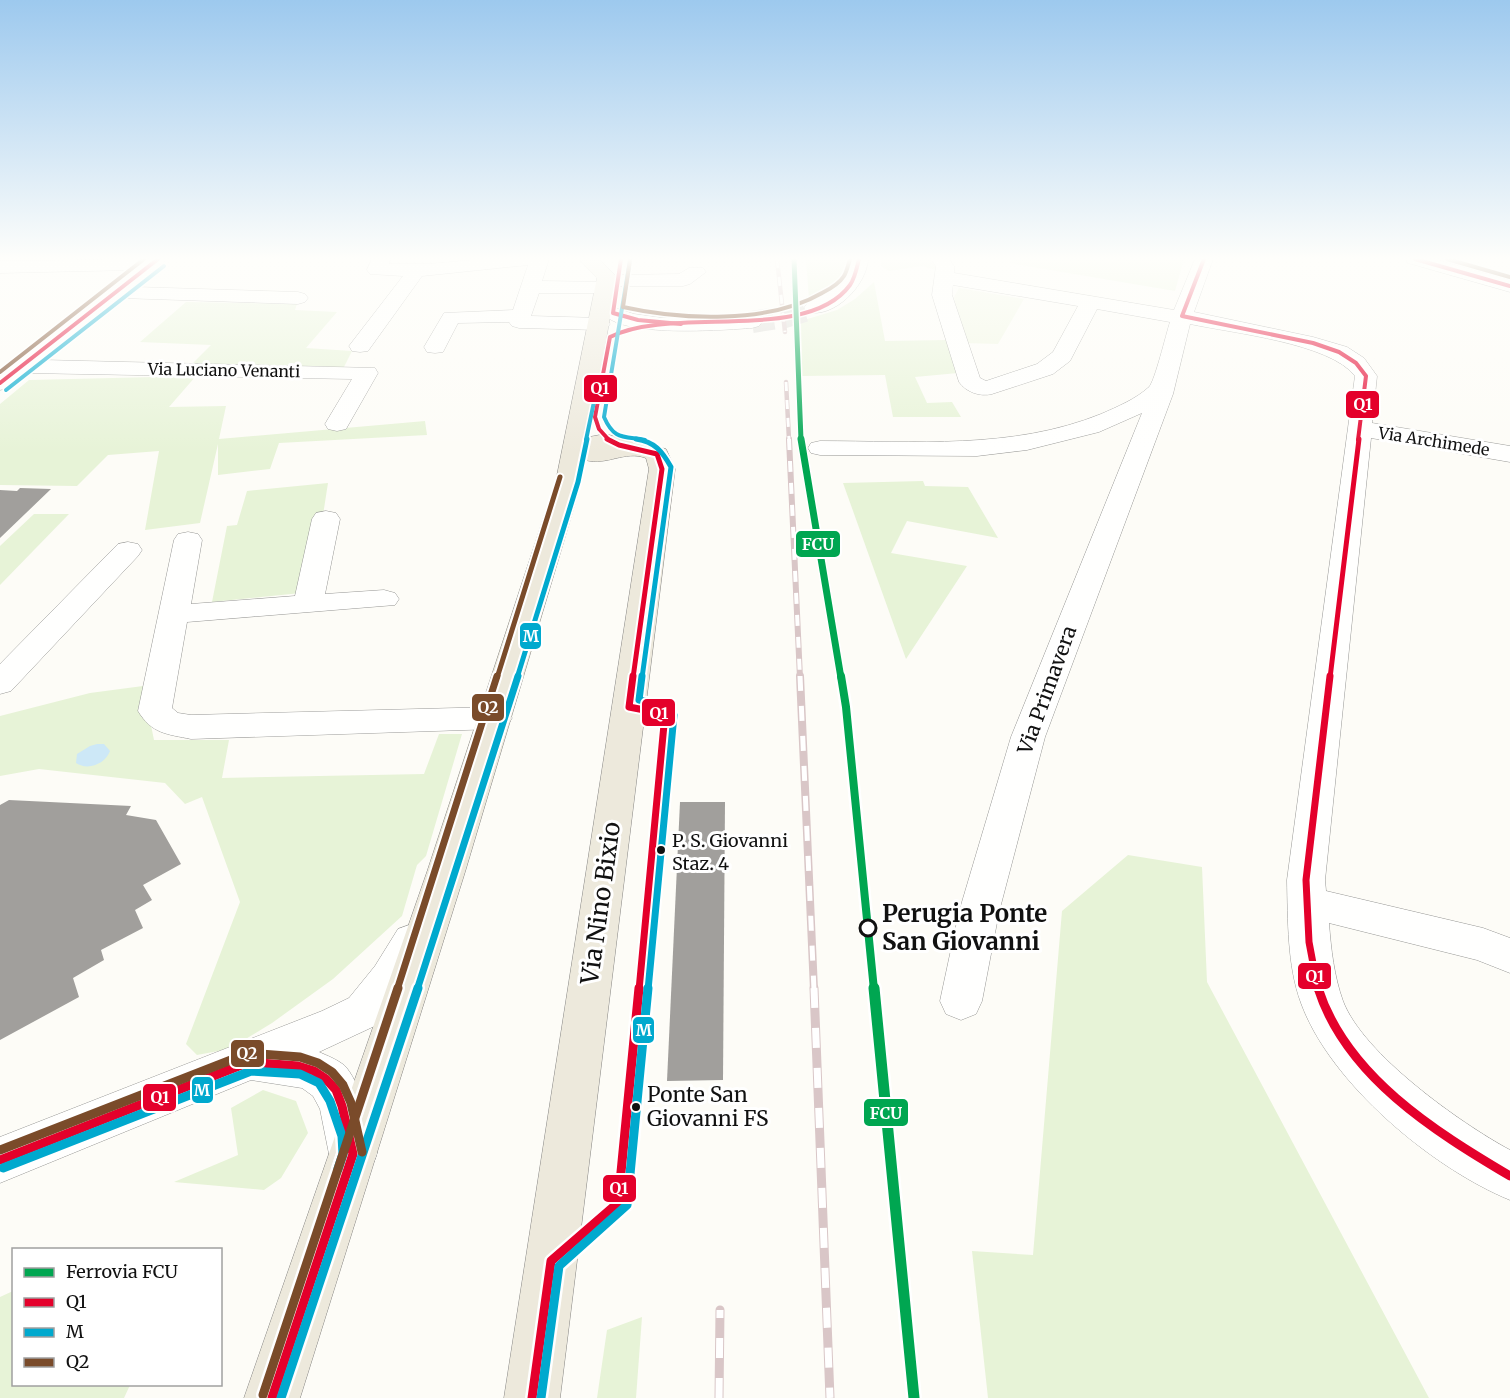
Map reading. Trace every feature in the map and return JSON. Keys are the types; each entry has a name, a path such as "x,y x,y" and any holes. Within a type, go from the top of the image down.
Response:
{"main road":[{"path":"272,1398 446,872 569,480 595,441 598,430 595,417 607,325"},
{"name":"Via Nino Bixio","path":"532,1398 662,469 657,454 652,451 595,441"}],"street":[{"path":"0,383 75,324"},
{"path":"360,346 376,324"},
{"path":"435,347 447,324"},
{"path":"596,324 607,325 616,332 666,324"},
{"path":"951,324 970,382 984,389 1046,369 1062,356 1079,324"},
{"name":"Via Primavera","path":"961,1001 979,912 1028,737 1161,394 1180,324"},
{"path":"1218,324 1313,343 1356,363 1365,376 1305,880 1310,942 1323,1004 1340,1035 1360,1062 1414,1111 1478,1159 1510,1176"},
{"name":"Via Luciano Venanti","path":"21,366 367,373 336,424"},
{"path":"820,448 977,449 1027,443 1090,427 1129,411 1161,389"},
{"name":"Via Archimede","path":"1358,428 1510,454"},
{"path":"308,604 326,519"},
{"path":"188,540 155,711 168,723 191,727 495,718"},
{"path":"0,683 128,550"},
{"path":"174,614 384,598"},
{"path":"0,1160 249,1062 337,1025 364,1011 390,979 446,872"},
{"path":"1307,902 1483,945 1510,956"},
{"path":"249,1062 290,1064 317,1071 334,1085 345,1113 352,1154"}],"green space":[{"path":"160,324 326,324 306,348 352,351 343,369 190,366 211,345 140,342"},
{"path":"801,324 882,324 885,341 947,340 958,373 915,377 927,403 952,402 961,417 893,417 885,375 802,376"},
{"path":"959,324 1009,324 998,344 963,343"},
{"path":"196,376 169,407 226,406 219,439 425,421 427,435 279,443 270,469 218,475 218,444 200,523 145,530 159,451 108,455 77,486 0,485 0,404 29,380"},
{"path":"923,481 925,486 968,487 998,538 907,521 891,553 967,566 906,659 843,483"},
{"path":"328,483 311,592 212,602 227,526 237,525 247,491"},
{"path":"34,514 69,514 0,585 0,546"},
{"path":"143,686 154,740 229,740 222,778 424,774 439,734 462,734 426,856 417,865 402,916 333,979 272,1023 229,1049 197,1055 186,1044 240,902 202,797 185,804 165,783 39,769 0,776 0,716 90,693"},
{"path":"1128,855 1202,867 1207,982 1429,1398 988,1398 972,1251 1033,1255 1062,911"},
{"path":"263,1090 296,1101 308,1133 281,1178 264,1190 174,1182 238,1155 231,1108"},
{"path":"12,1291 12,1386 130,1386 124,1398 0,1398 0,1297"},
{"path":"642,1317 636,1398 597,1398 607,1330"}],"water":[{"path":"97,744 104,744 110,751 108,756 96,765 86,766 76,763 77,754"}],"building":[{"path":"20,488 51,489 0,538 0,490 17,491"},
{"path":"9,800 131,806 126,815 156,820 181,864 143,885 152,900 135,910 143,928 101,950 104,960 73,978 79,997 0,1040 0,805"},
{"path":"680,802 725,802 723,1080 667,1081"}],"railway":[{"path":"784,324 785,332"},
{"path":"786,382 789,440"},
{"path":"789,439 800,678"},
{"path":"800,676 814,990"},
{"path":"814,988 830,1398"},
{"path":"719,1398 720,1310"}],"rail line":[{"name":"FCU","path":"796,324 801,443 846,707 914,1398"}],"transit line":[{"name":"Q2","path":"0,372 61,324"},
{"name":"Q1","path":"0,383 75,324"},
{"name":"M","path":"6,390 90,324"},
{"name":"M","path":"541,1398 559,1266 627,1205 674,715 668,706 639,700 671,467 663,452 654,444 616,435 609,429 604,417 619,324"},
{"name":"Q1","path":"532,1398 551,1261 618,1203 665,714 629,707 662,469 657,454 611,442 599,429 595,417 610,337 627,330 653,324"},
{"name":"Q1","path":"1222,324 1313,343 1339,352 1356,363 1366,376 1306,880 1311,957 1322,1002 1335,1029 1376,1079 1429,1124 1510,1176"},
{"name":"M","path":"281,1398 431,948 552,569 578,482 599,378"},
{"name":"Q2","path":"263,1395 437,869 560,477"},
{"name":"Q2","path":"0,1150 249,1053 300,1057 318,1063 332,1072 343,1085 351,1103 362,1152"},
{"name":"Q1","path":"0,1160 249,1062 298,1066 314,1071 326,1079 336,1090 342,1106 353,1154 272,1398"},
{"name":"M","path":"3,1168 251,1071 300,1074 319,1083 330,1101 342,1136 343,1154 338,1169"}],"place":[{"name":"P. S. Giovanni Staz. 4","path":"661,850"},
{"name":"Perugia Ponte San Giovanni","path":"868,928"},
{"name":"Ponte San Giovanni FS","path":"636,1107"}]}
